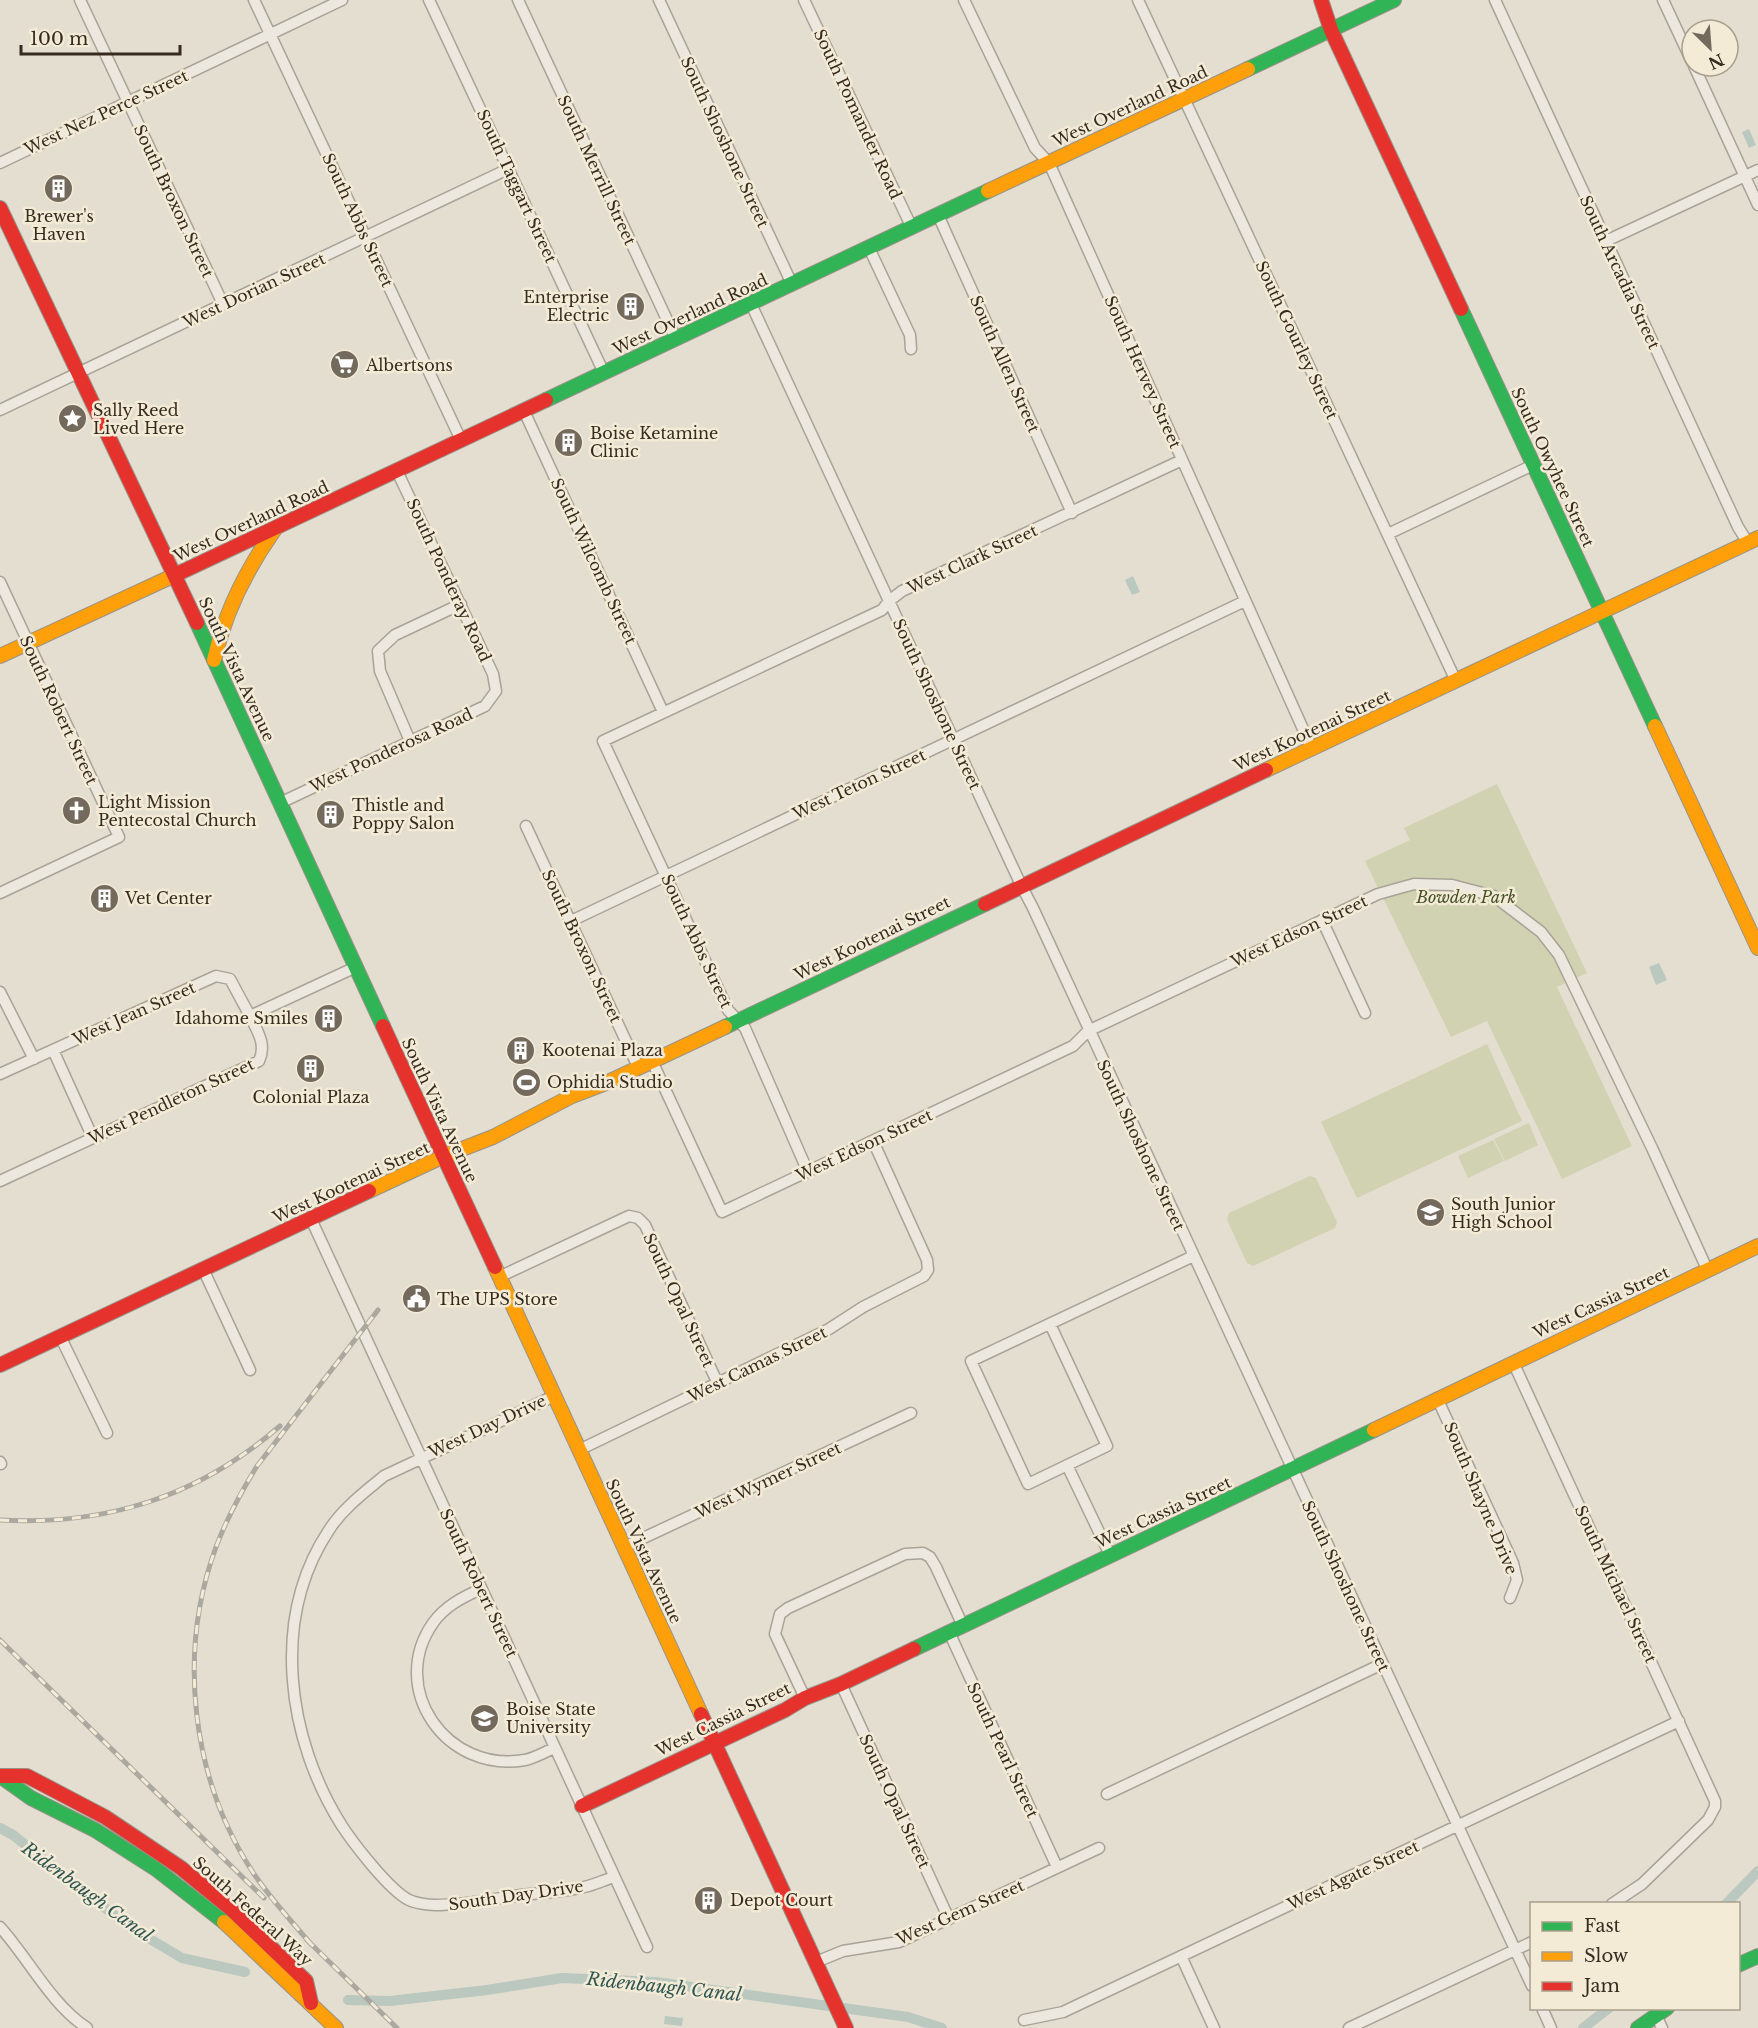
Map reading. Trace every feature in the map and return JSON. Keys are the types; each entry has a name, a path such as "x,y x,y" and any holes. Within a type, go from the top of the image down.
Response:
{"main road":[{"name":"South Owyhee Street","path":"1321,0 1331,30 1533,465 1754,931 1758,948"},
{"name":"West Overland Road","path":"0,656 1394,0"},
{"name":"South Vista Avenue","path":"0,208 175,575 844,2024"},
{"path":"214,660 219,633 232,597 275,528"},
{"name":"West Kootenai Street","path":"0,1365 444,1156 523,1123 574,1095 590,1090 652,1061 1753,540"},
{"name":"West Cassia Street","path":"582,1806 1758,1246"},
{"name":"South Federal Way","path":"0,1776 27,1776 105,1817 181,1868 231,1909 306,1980 310,2003 336,2028"},
{"path":"1740,1964 1758,1956"},
{"path":"1638,2028 1662,2017"}],"street":[{"name":"South Broxon Street","path":"80,0 223,304"},
{"name":"South Abbs Street","path":"255,0 461,440"},
{"name":"West Nez Perce Street","path":"0,163 342,0"},
{"name":"South Taggart Street","path":"429,0 604,373"},
{"name":"South Merrill Street","path":"518,0 676,339"},
{"name":"South Shoshone Street","path":"659,0 792,284"},
{"name":"South Pomander Road","path":"804,0 912,228"},
{"name":"South Hervey Street","path":"964,0 1035,148 1049,163 1312,749"},
{"name":"South Gourley Street","path":"1138,0 1456,681"},
{"name":"South Arcadia Street","path":"1494,0 1738,527 1753,540"},
{"path":"1663,0 1680,36"},
{"path":"1699,78 1758,205"},
{"name":"West Dorian Street","path":"0,410 508,169"},
{"path":"1606,241 1758,171"},
{"name":"South Allen Street","path":"938,215 1072,513"},
{"path":"869,248 910,335 911,349"},
{"name":"South Shoshone Street","path":"751,304 1530,1982"},
{"name":"South Wilcomb Street","path":"524,411 663,712"},
{"name":"West Clark Street","path":"603,741 882,610 902,591 1182,460"},
{"path":"1388,534 1533,465"},
{"name":"South Ponderay Road","path":"397,471 493,674 496,691"},
{"name":"South Robert Street","path":"0,582 119,837 0,893"},
{"name":"West Teton Street","path":"571,921 1245,601"},
{"path":"410,741 380,671 378,651 394,635 461,604"},
{"name":"West Ponderosa Road","path":"280,803 484,706 496,691"},
{"name":"South Abbs Street","path":"603,741 728,1010 745,1028 808,1172"},
{"name":"South Broxon Street","path":"526,825 638,1067"},
{"name":"West Edson Street","path":"652,1061 722,1212 1073,1046 1088,1031 1378,894 1414,884 1452,885 1494,896 1541,932 1559,955 1707,1269"},
{"path":"1322,920 1365,1013"},
{"path":"250,1016 356,967"},
{"name":"West Jean Street","path":"0,1074 216,976 230,979 250,1016"},
{"path":"0,992 34,1059"},
{"name":"West Pendleton Street","path":"0,1181 259,1061 263,1052 262,1042 250,1016"},
{"path":"53,1050 93,1138"},
{"name":"West Camas Street","path":"579,1450 830,1329 863,1307 919,1281 928,1270 927,1260 873,1141"},
{"name":"South Opal Street","path":"499,1277 629,1216 638,1218 645,1225 718,1384"},
{"name":"South Robert Street","path":"311,1219 647,1947"},
{"path":"1050,1324 1107,1446 1028,1484 971,1361 1193,1256"},
{"path":"203,1269 250,1370"},
{"path":"60,1336 107,1432"},
{"name":"South Michael Street","path":"1513,1362 1713,1794 1715,1808 1708,1820 1642,1884 1615,1902"},
{"name":"West Day Drive","path":"421,1457 554,1396"},
{"name":"South Shayne Drive","path":"1437,1398 1513,1563 1517,1580 1510,1598"},
{"name":"West Wymer Street","path":"624,1547 911,1413"},
{"name":"South Day Drive","path":"421,1457 384,1476 345,1511 330,1529 318,1551 299,1600 292,1652 294,1684 298,1718 315,1776 331,1808 354,1845 388,1882 409,1900 434,1905 462,1903 583,1888 614,1877"},
{"path":"1067,1465 1110,1555"},
{"path":"805,1698 775,1634 780,1614 788,1608 861,1574 905,1554 923,1553 930,1557 963,1626"},
{"path":"481,1589 455,1601 433,1623 420,1650 417,1680 425,1710 442,1735 466,1753 496,1762 526,1760 554,1748"},
{"name":"South Pearl Street","path":"949,1632 1057,1867"},
{"path":"1107,1794 1382,1664"},
{"name":"South Opal Street","path":"841,1684 949,1919"},
{"name":"West Agate Street","path":"1024,2020 1063,2012 1680,1721"},
{"name":"West Gem Street","path":"816,1962 843,1951 899,1942 1099,1848"},
{"path":"0,1927 60,2004 87,2028"},
{"path":"1349,2028 1530,1943"},
{"path":"1181,1956 1214,2028"},
{"path":"1543,2010 1551,2028"}],"green space":[{"name":"Bowden Park","path":"1497,784 1587,973 1557,987 1632,1146 1562,1179 1487,1021 1451,1037 1365,861 1410,840 1404,828"},
{"path":"1487,1044 1522,1121 1357,1198 1321,1122"},
{"path":"1529,1123 1538,1145 1505,1161 1494,1139"},
{"path":"1493,1140 1504,1161 1468,1178 1458,1156"},
{"path":"1310,1176 1316,1178 1337,1222 1335,1228 1253,1266 1247,1263 1227,1220 1229,1213"}],"shaded area":[{"path":"1749,129 1756,145 1749,148 1742,132"},
{"path":"1133,576 1140,592 1132,595 1125,580"},
{"path":"1659,963 1667,980 1656,985 1649,967"},
{"path":"665,2016 683,2018 682,2026 664,2024"}],"waterway":[{"name":"Ridenbaugh Canal","path":"0,1828 13,1835 128,1926 182,1958 245,1972"},
{"name":"Ridenbaugh Canal","path":"1728,1902 1758,1871"},
{"name":"Ridenbaugh Canal","path":"348,2000 390,2001 487,1990 562,1978 656,1982 908,2017 942,2028"},
{"name":"Ridenbaugh Canal","path":"1583,2028 1606,2010"}],"railway":[{"path":"311,1944 254,1874 233,1837 216,1798 204,1757 197,1715 194,1672 197,1629 204,1588 216,1547 245,1486 257,1466 378,1310"},
{"path":"0,1520 39,1521 78,1518 150,1502 217,1471 280,1426"},
{"path":"0,1640 264,1898"},
{"path":"307,1940 397,2028"}],"traffic: fast":[{"path":"1248,69 1394,0"},
{"path":"546,400 988,191"},
{"path":"1461,309 1655,726"},
{"path":"197,623 383,1026"},
{"path":"725,1027 985,904"},
{"path":"914,1649 1374,1430"},
{"path":"0,1776 31,1798 95,1830 156,1869 224,1922"},
{"path":"1740,1964 1758,1956"},
{"path":"1638,2028 1664,2010"}],"traffic: slow":[{"path":"988,191 1248,69"},
{"path":"214,660 230,608 255,560 275,529"},
{"path":"1266,770 1758,538"},
{"path":"0,656 175,575"},
{"path":"1655,726 1758,948"},
{"path":"369,1191 444,1156 493,1137 572,1096 606,1083 725,1027"},
{"path":"1374,1430 1758,1246"},
{"path":"495,1267 701,1714"},
{"path":"224,1922 336,2028"}],"traffic: jam":[{"path":"1321,0 1331,30 1461,309"},
{"path":"0,208 197,623"},
{"path":"175,575 546,400"},
{"path":"985,904 1266,770"},
{"path":"383,1026 495,1267"},
{"path":"0,1365 369,1191"},
{"path":"582,1806 785,1710 805,1698 841,1684 914,1649"},
{"path":"701,1714 846,2028"},
{"path":"0,1776 27,1776 105,1817 181,1868 231,1909 306,1981 311,2003"}],"place":[{"name":"Brewer's Haven","path":"59,188"},
{"name":"Enterprise Electric","path":"630,306"},
{"name":"Albertsons","path":"345,365"},
{"name":"Sally Reed Lived Here","path":"72,419"},
{"name":"Boise Ketamine Clinic","path":"569,442"},
{"name":"Light Mission Pentecostal Church","path":"77,811"},
{"name":"Thistle and Poppy Salon","path":"331,814"},
{"name":"Vet Center","path":"104,898"},
{"name":"Idahome Smiles","path":"329,1018"},
{"name":"Kootenai Plaza","path":"521,1050"},
{"name":"Colonial Plaza","path":"311,1069"},
{"name":"Ophidia Studio","path":"526,1082"},
{"name":"South Junior High School","path":"1430,1213"},
{"name":"The UPS Store","path":"416,1299"},
{"name":"Boise State University","path":"485,1718"},
{"name":"Depot Court","path":"709,1900"}]}
